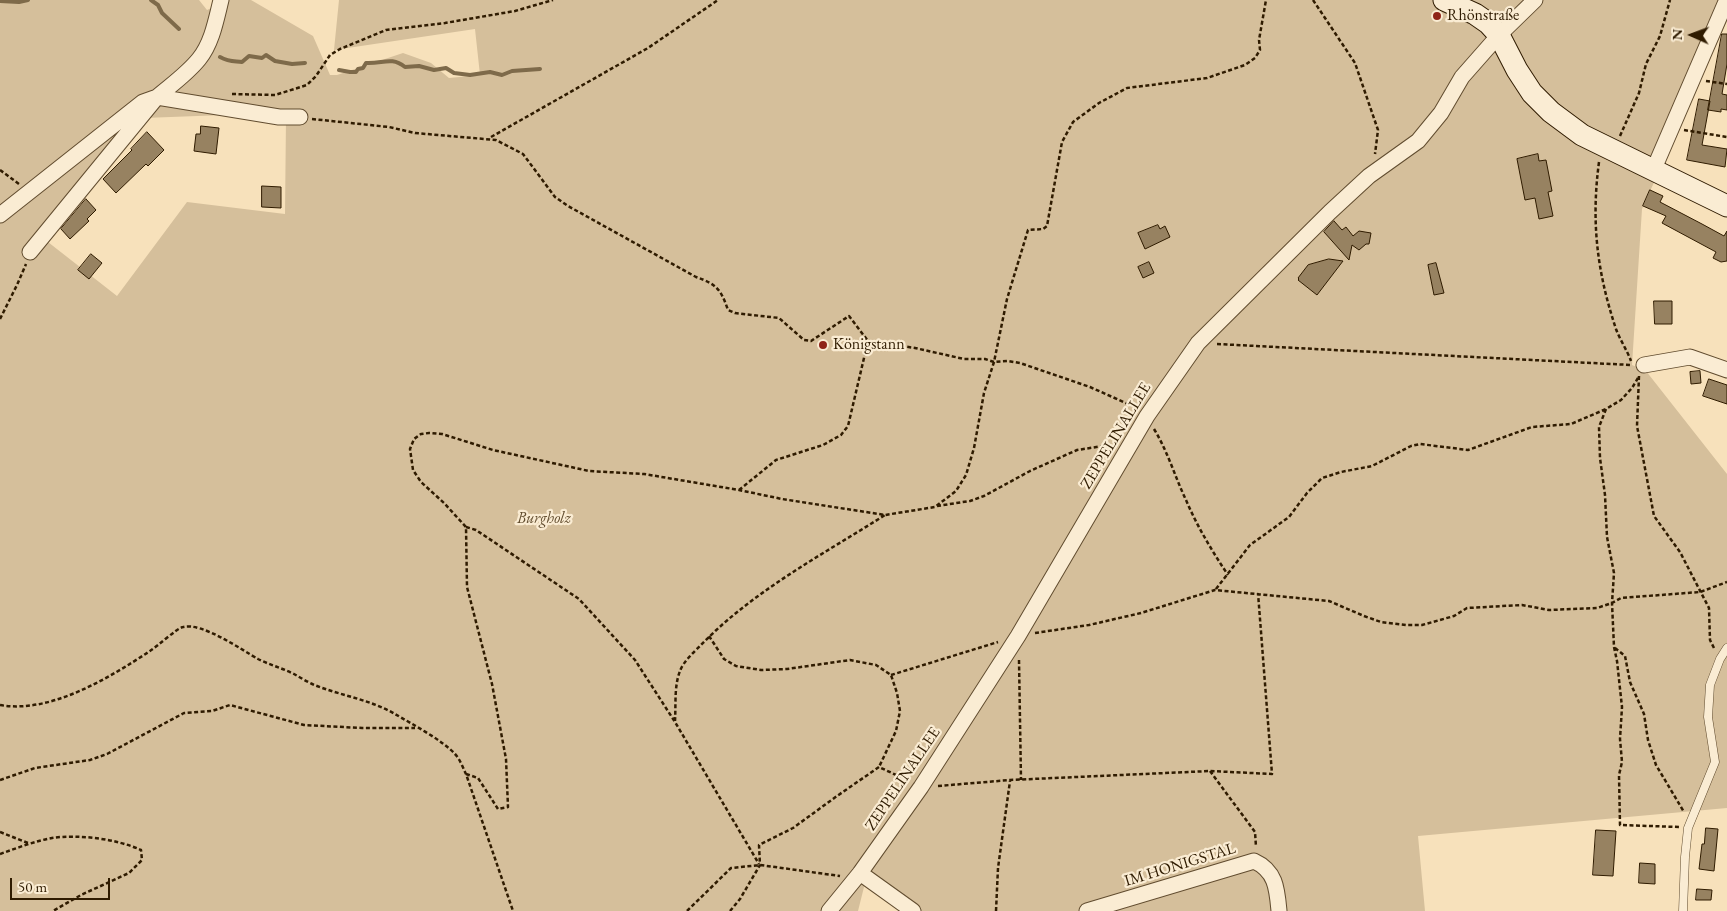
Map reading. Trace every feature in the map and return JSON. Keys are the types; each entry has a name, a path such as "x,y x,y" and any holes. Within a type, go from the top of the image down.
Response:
{"street":[{"path":"30,252 157,97 199,59 208,44 221,0"},
{"path":"1444,0 1475,14 1488,23 1499,35 1517,70 1532,93 1551,112 1582,135 1607,149 1727,206"},
{"name":"ZEPPELINALLEE","path":"829,911 860,873 921,787 1018,636 1147,416 1198,343 1369,176 1418,141 1440,113 1462,77 1499,35 1535,0"},
{"path":"1653,171 1725,4"},
{"path":"0,214 142,102 157,97 279,117 300,117"},
{"path":"1638,365 1690,357 1727,370"},
{"name":"IM HONIGSTAL","path":"1087,911 1254,861 1264,865 1274,879 1278,911"},
{"path":"860,873 913,911"}],"lane":[{"path":"1683,911 1684,865 1690,822 1715,762 1708,717 1710,684 1720,659 1727,648"}],"path":[{"path":"228,94 276,95 307,85 316,76 330,55 379,32 506,12 553,0"},
{"path":"490,138 648,48 718,0"},
{"path":"935,507 956,491 966,475 974,448 984,393 994,362 1007,299 1028,230 1043,229 1047,226 1062,142 1073,122 1099,103 1127,88 1207,78 1245,65 1255,58 1260,50 1259,40 1266,0"},
{"path":"1313,0 1355,62 1369,101 1378,130 1374,165 1369,176"},
{"path":"1670,0 1660,36 1646,64 1639,93 1607,149 1595,194 1596,233 1600,269 1617,331 1638,365 1640,374 1637,426 1654,516 1680,552 1709,608 1710,640 1720,659"},
{"path":"1693,78 1727,84"},
{"path":"300,117 389,127 415,133 450,137 490,138 523,154 555,196 568,206 696,277 711,282 722,293 728,310 735,313 779,318 804,340 811,341 849,316 868,341 915,348 964,359 1020,363 1116,398 1140,410 1147,416 1165,447 1186,500 1212,551 1228,575"},
{"path":"1672,128 1727,137"},
{"path":"0,170 28,192"},
{"path":"0,319 17,285 30,252"},
{"path":"739,490 776,460 823,445 841,435 848,426 868,341"},
{"path":"1198,343 1638,365"},
{"path":"1215,590 1250,545 1288,517 1322,478 1372,466 1411,446 1420,444 1468,450 1532,427 1571,424 1606,409 1621,400 1638,378 1638,365"},
{"path":"1606,409 1599,427 1600,458 1605,495 1607,537 1614,573 1612,603 1614,647 1618,661 1622,707 1620,739 1622,762 1619,775 1620,825 1690,822 1656,765 1648,740 1644,714 1630,682 1625,656 1614,647"},
{"path":"760,865 675,722 634,660 579,599 476,530 466,527 421,482 412,470 410,449 414,439 421,434 442,434 493,450 589,471 644,474 782,499 885,515 970,502 1030,471 1077,450 1131,443"},
{"path":"675,722 676,684 680,670 709,636 733,614 777,583 885,515"},
{"path":"466,527 467,587 492,684 506,759 508,807 498,809 478,778 466,774"},
{"path":"891,675 1018,636 1089,625 1140,613 1215,590 1330,600 1372,619 1406,625 1422,625 1454,616 1466,608 1522,605 1549,610 1597,608 1621,598 1700,592 1727,582"},
{"path":"879,768 921,787 1010,780 1210,771 1272,774 1258,593"},
{"path":"0,705 10,707 47,703 85,688 150,651 182,627 202,628 259,660 293,674 315,686 365,700 393,713 437,740 456,755 466,774 513,911"},
{"path":"709,636 724,659 736,666 761,670 787,669 850,660 876,665 891,675 900,711 896,731 879,768 794,828 759,845 760,865 740,899 730,911"},
{"path":"1018,636 1021,780"},
{"path":"0,780 35,768 90,760 107,754 184,713 212,711 230,705 304,725 417,728"},
{"path":"1210,771 1255,832 1254,861"},
{"path":"996,911 998,868 1010,780"},
{"path":"0,832 29,844"},
{"path":"0,854 53,838 85,838 125,842 141,850 142,860 129,873 81,895 53,911"},
{"path":"687,911 731,868 760,865 833,876 860,873"}],"green space":[{"name":"Burgholz","path":"0,0 199,0 207,10 229,0 251,0 313,36 330,75 337,75 403,53 431,63 449,78 480,75 475,29 334,50 339,0 1727,0 1727,21 1642,209 1632,365 1646,371 1727,474 1727,808 1418,836 1425,911 900,911 865,883 858,911 0,911","holes":["224,115 286,118 285,214 187,202 117,296 39,235 144,118"]}],"building":[{"path":"1722,34 1727,34 1727,64 1722,94 1727,95 1727,110 1721,109 1721,112 1708,110"},
{"path":"1699,99 1710,101 1702,145 1727,149 1725,167 1687,160"},
{"path":"201,126 219,128 216,154 194,151 196,134 200,134"},
{"path":"147,132 164,150 148,166 146,164 116,193 103,179"},
{"path":"1538,154 1539,161 1546,160 1552,191 1548,192 1553,216 1539,219 1535,198 1525,200 1517,159"},
{"path":"262,186 281,187 281,208 262,207"},
{"path":"1650,190 1663,196 1660,202 1724,236 1727,231 1727,261 1721,262 1713,258 1716,252 1662,223 1666,216 1643,206"},
{"path":"86,199 96,210 87,219 89,221 70,239 61,229"},
{"path":"1334,221 1342,230 1346,227 1353,236 1359,231 1371,233 1369,244 1366,244 1359,250 1352,245 1349,260 1324,232"},
{"path":"1158,225 1160,229 1165,226 1170,237 1145,249 1138,233"},
{"path":"91,254 102,263 89,279 78,270"},
{"path":"1329,259 1343,261 1317,295 1298,278 1308,265"},
{"path":"1149,262 1154,273 1143,278 1138,267"},
{"path":"1436,263 1444,293 1434,295 1428,265"},
{"path":"1654,301 1672,301 1672,324 1655,324"},
{"path":"1700,371 1701,383 1691,384 1690,372"},
{"path":"1709,379 1727,385 1727,404 1703,396"},
{"path":"1706,828 1718,829 1714,871 1699,869"},
{"path":"1596,830 1616,831 1613,876 1593,875"},
{"path":"1640,863 1655,864 1655,884 1639,883"},
{"path":"1697,889 1712,890 1711,900 1696,900"}],"waterway":[{"path":"0,1 19,2 28,0"},
{"path":"151,0 158,5 162,13 179,29"},
{"path":"220,57 229,61 242,62 249,56 262,58 266,55 275,61 292,64 305,63"},
{"path":"339,70 356,72 358,69 363,68 366,63 391,61 405,67 419,66 434,70 446,68 454,73 470,75 490,72 502,75 512,71 540,69"}],"place":[{"name":"Rhönstraße","path":"1437,16"},
{"name":"Königstann","path":"823,345"}]}
